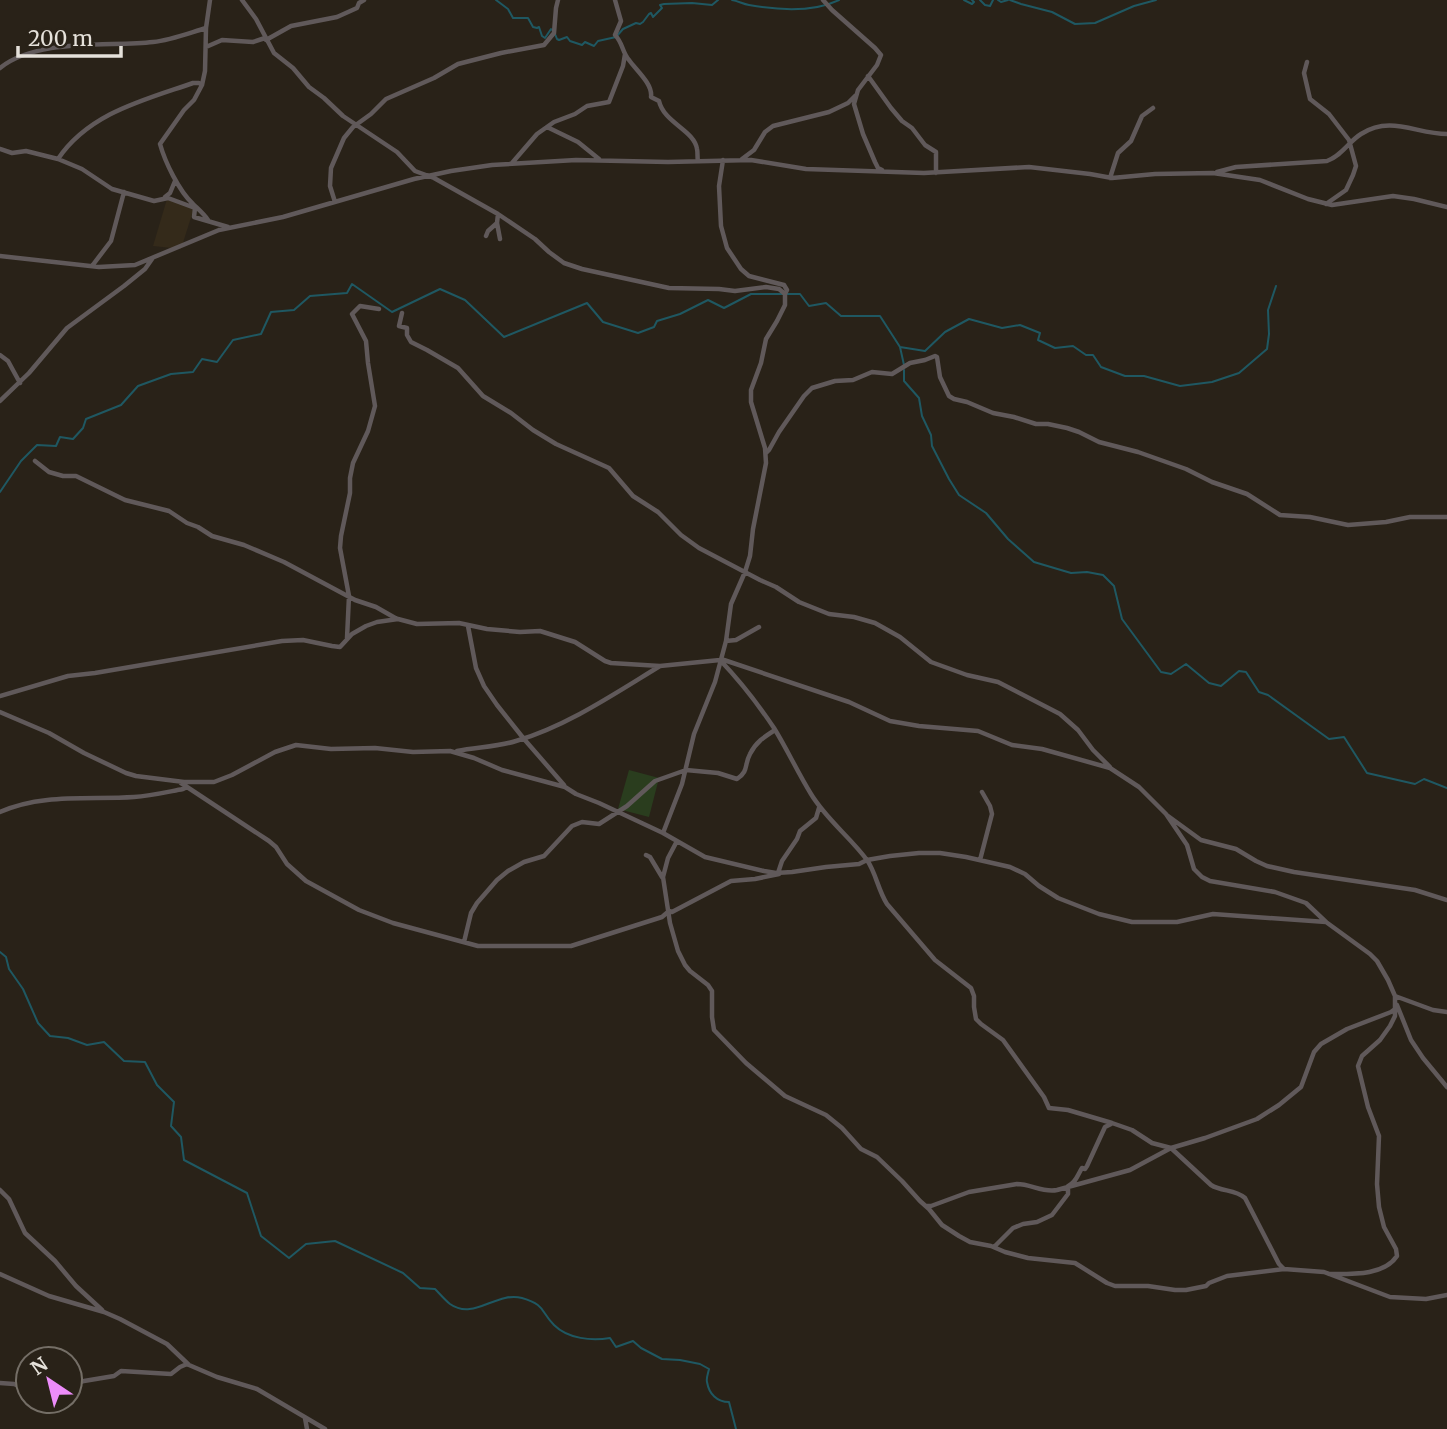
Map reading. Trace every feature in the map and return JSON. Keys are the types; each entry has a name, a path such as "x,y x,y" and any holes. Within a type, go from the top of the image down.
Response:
{"street":[{"path":"209,221 175,180 160,142 194,100 202,85 211,0"},
{"path":"242,0 256,19 274,53 343,116 394,149 415,171 498,214 535,239 558,259 582,269 669,288 735,291 766,288 779,289 785,293"},
{"path":"206,47 222,40 253,42 291,26 337,18 356,8 364,0"},
{"path":"335,202 330,180 332,163 347,133 356,124 386,99 428,81 458,64 544,45 554,33 558,0"},
{"path":"615,0 621,21 614,34 651,89 651,97 659,101 666,115 696,144 698,161"},
{"path":"742,160 754,149 768,129 777,124 799,121 848,103 880,59 879,52 823,0"},
{"path":"0,68 15,58 37,51 84,45 158,41 206,28"},
{"path":"511,164 537,134 554,122 587,106 609,102 623,66 625,53"},
{"path":"1307,62 1304,73 1310,99 1329,114 1346,136 1351,144 1356,166 1346,190 1326,204"},
{"path":"868,76 901,119 925,145 936,152 936,173"},
{"path":"58,159 78,137 119,109 193,83 202,85"},
{"path":"856,94 854,104 863,134 876,165 887,171"},
{"path":"1110,178 1118,153 1128,145 1142,117 1153,108"},
{"path":"1213,173 1237,167 1327,161 1340,155 1356,137 1375,127 1391,125 1447,134"},
{"path":"547,127 578,142 600,160"},
{"path":"1346,136 1356,137"},
{"path":"0,149 12,153 26,150 58,159 82,169 108,187 154,201 165,198 176,200 195,208 194,217 229,227"},
{"path":"0,256 92,266 131,266 229,227 275,219 429,176 488,166 600,160 756,160 812,170 936,173 1029,167 1110,178 1213,173 1260,180 1326,204 1347,204 1393,196 1414,198 1447,207"},
{"path":"663,834 678,798 694,734 713,688 726,641 731,604 750,556 766,453 751,402 751,390 766,339 785,304 787,290 783,285 744,273 727,248 722,226 719,186 723,160"},
{"path":"165,198 175,180"},
{"path":"92,266 111,241 124,192"},
{"path":"498,214 496,223 500,239"},
{"path":"486,236 496,223"},
{"path":"0,401 20,383 67,327 145,269 154,256"},
{"path":"347,639 349,596 341,536 353,463 375,409 366,341 352,314 360,306 379,309"},
{"path":"402,313 399,326 407,328 409,340 462,372 481,395 556,444 609,467 633,496 658,512 684,538 699,548 816,609 836,616 854,617 875,623 900,637 931,662 967,675 998,682 1060,714 1078,730 1110,768 1139,787 1166,814 1201,840 1236,849 1268,866 1415,890 1447,900"},
{"path":"0,355 8,361 20,383"},
{"path":"766,453 812,388 835,381 853,380 872,372 892,374 910,363 936,356 940,377 949,396 954,399 1035,424 1052,424 1067,428 1099,442 1138,452 1247,494 1282,516 1302,516 1348,525 1410,517 1447,517"},
{"path":"35,461 49,472 76,476 125,500 169,511 215,537 257,550 293,566 398,619 417,624 468,625 520,632 540,631 575,642 608,662 660,666 721,660 849,702 890,721 978,731 1012,745 1042,749 1110,768"},
{"path":"0,696 71,675 282,641 303,640 335,647 343,645 357,631 371,623 398,619"},
{"path":"468,625 479,676 497,705 565,787 711,859 778,873 859,864 867,860 919,853 940,853 1004,865 1017,870 1058,898 1100,914 1132,922 1177,922 1213,914 1326,922"},
{"path":"726,641 736,640 759,627"},
{"path":"721,660 775,730 819,807 867,860 887,904 932,958 971,988 976,1019 1005,1043 1049,1108 1068,1110 1132,1130 1152,1143 1171,1148 1215,1188 1237,1193 1245,1198 1284,1269"},
{"path":"0,712 49,733 125,773 200,783 220,780 275,752 296,745 331,749 370,747 413,752 453,751 505,744 524,739 581,713 660,666"},
{"path":"464,942 469,917 475,905 503,875 524,862 544,856 572,826 582,822 599,824 627,806 655,781 686,769 719,773 737,779 745,773 756,743 775,730"},
{"path":"453,751 496,768 565,787"},
{"path":"177,781 273,844 287,864 309,883 364,912 393,923 482,947 569,946 662,917 669,911 672,912 734,880 755,879 787,872"},
{"path":"0,812 26,803 138,797 187,787"},
{"path":"980,860 992,814 982,792"},
{"path":"778,873 800,831 816,818 819,807"},
{"path":"646,855 663,877 673,933 685,965 712,990 712,1023 716,1033 785,1096 824,1114 836,1123 861,1149 878,1159 902,1181 942,1225 959,1236 970,1242 1028,1258 1071,1262 1107,1283 1123,1287 1148,1286 1186,1290 1206,1286 1227,1276 1284,1269 1329,1274 1380,1270 1392,1264 1397,1256 1384,1227 1379,1207 1379,1136 1368,1107 1358,1066 1362,1056 1380,1040 1395,1016 1395,996 1388,980 1374,958 1326,922 1306,903 1275,892 1210,881 1202,877 1194,870 1185,842 1166,814"},
{"path":"663,877 668,858 677,841"},
{"path":"1395,996 1433,1010 1447,1012"},
{"path":"926,1206 969,1192 1017,1184 1049,1191 1130,1170 1171,1148 1214,1136 1257,1119 1301,1087 1312,1057 1321,1044 1337,1034 1391,1012 1395,1006"},
{"path":"1395,1006 1411,1040 1447,1087"},
{"path":"994,1247 1013,1228 1052,1215 1068,1194 1069,1186 1082,1168 1087,1166 1105,1128 1112,1123"},
{"path":"0,1190 9,1199 22,1229 29,1238 104,1312"},
{"path":"0,1274 49,1296 104,1312 138,1328 169,1346 187,1364 212,1376 251,1386 325,1429"},
{"path":"1329,1274 1390,1297 1426,1299 1447,1295"},
{"path":"84,1381 114,1376 121,1371 171,1374 187,1364"},
{"path":"305,1418 307,1429"}],"shaded area":[{"path":"167,199 194,208 181,249 153,246"}],"green space":[{"path":"629,770 659,778 649,817 618,809"}],"waterway":[{"path":"496,0 508,9 513,18 528,18 533,27 539,27 545,38 551,30"},
{"path":"555,34 559,40 567,37 570,41 594,46 598,41 616,37 623,29 640,24 651,13 653,17 662,8 660,5 712,5 718,0"},
{"path":"732,0 747,5 783,9 817,7 839,0"},
{"path":"964,0 972,4 972,0"},
{"path":"980,0 990,6 993,0"},
{"path":"998,0 1008,0"},
{"path":"1010,0 1052,12 1075,24 1095,23 1134,6 1156,0"},
{"path":"0,492 21,461 37,445 56,446 60,437 73,439 83,428 86,419 121,405 138,386 171,374 193,372 202,359 217,362 233,340 261,334 271,312 294,310 310,296 347,293 352,284 392,312 440,289 465,300 504,337 587,303 603,322 638,333 654,327 657,321 680,314 708,300 724,308 751,294 800,294 809,306 826,303 841,316 880,316 900,347 925,351 945,332 969,319 1002,328 1020,325 1040,333 1038,340 1055,348 1073,346 1086,355 1093,355 1101,367 1125,376 1144,376 1180,386 1212,382 1239,373 1267,349 1268,310 1276,286"},
{"path":"900,347 904,365"},
{"path":"904,370 904,381 919,398 932,446 959,495 986,513 1008,539 1034,562 1071,573 1103,575 1114,586 1122,619 1161,672 1171,674 1186,664 1209,683 1221,686 1239,671 1246,672 1259,692 1268,695 1329,739 1344,737 1367,773 1415,784 1424,779 1447,788"},
{"path":"0,952 6,957 9,969 23,989 38,1023 50,1036 68,1038 87,1045 104,1042 124,1061 145,1062 157,1085 174,1102 171,1126 181,1137 184,1160 247,1193 261,1236 289,1258 306,1244 335,1241 403,1273 420,1288 435,1289 450,1304 459,1308 476,1308 503,1298 522,1298 539,1306 554,1325 573,1336 588,1339 610,1338 616,1347 633,1341 662,1359 700,1364 709,1369 707,1380 712,1394 721,1401 729,1402 736,1429"}]}
